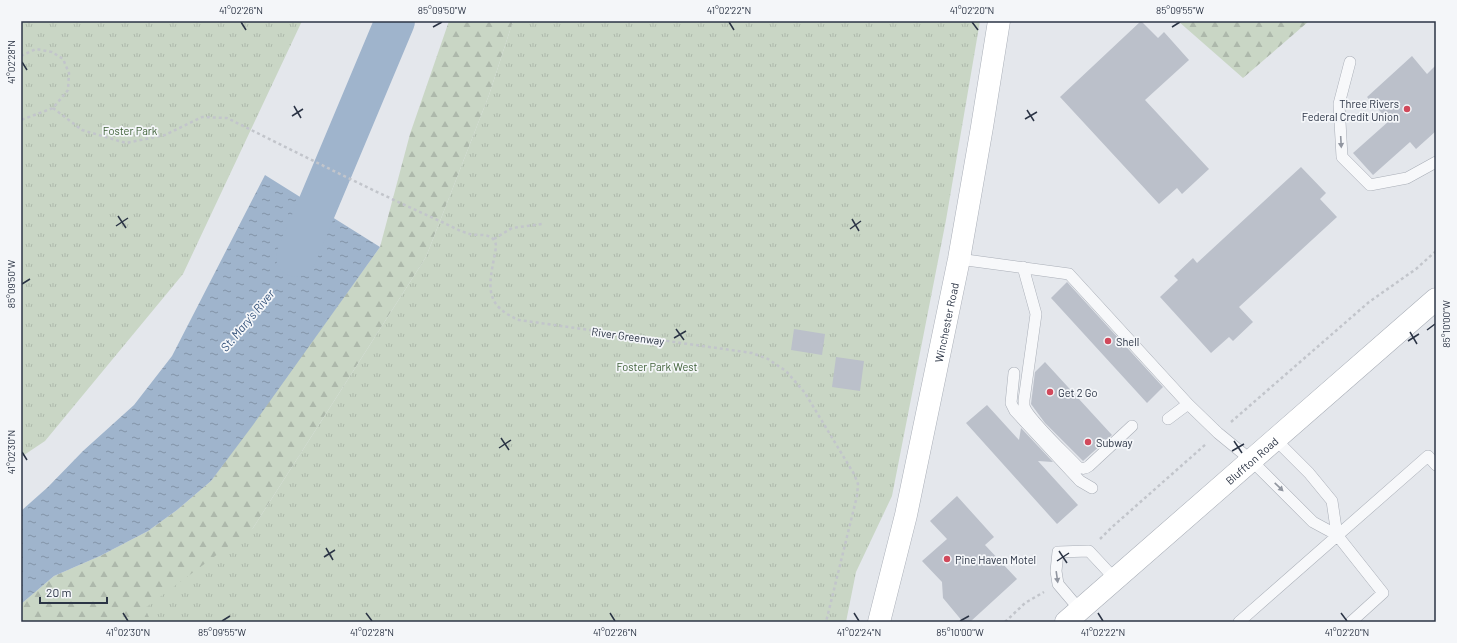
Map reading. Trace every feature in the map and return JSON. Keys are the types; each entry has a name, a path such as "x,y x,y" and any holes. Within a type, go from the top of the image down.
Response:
{"street":[{"name":"Winchester Road","path":"879,622 906,515 959,259 999,21"},
{"name":"Bluffton Road","path":"1073,616 1436,299"}],"lane":[{"path":"1350,62 1340,104 1342,157 1370,185 1407,178 1436,162"},
{"path":"959,259 1069,274 1188,404 1218,433 1251,460 1313,522 1337,535 1383,593 1351,622"},
{"path":"1023,267 1036,314 1024,400 1024,406 1027,411 1078,467 1082,468 1089,466 1132,426"},
{"path":"1014,373 1011,403 1015,411 1080,481 1092,488"},
{"path":"1168,419 1188,404"},
{"path":"1275,439 1309,473 1332,501 1337,535"},
{"path":"1239,622 1428,456 1436,465"},
{"path":"1073,616 1058,584 1056,571 1058,552 1089,551 1116,580"}],"path":[{"path":"21,56 36,48 52,52 63,59 69,73 68,90 53,108 21,120"},
{"path":"53,108 82,130 126,143 165,135 202,117 227,118 432,218 470,234 489,236 494,239 512,228 542,224"},
{"name":"River Greenway","path":"494,239 497,245 490,290 493,301 508,316 519,320 752,353 768,359 786,370 805,393 854,474 858,484 857,496 826,622"}],"green space":[{"name":"Foster Park","path":"21,21 302,21 183,274 45,441 21,457"},
{"path":"449,21 513,21 489,95 426,257 253,528 176,622 21,622 21,604 54,576 100,556 148,531 177,510 211,481 380,247 410,134"},
{"name":"Foster Park West","path":"513,21 980,21 946,220 892,496 856,572 846,622 151,622 145,608 253,528 426,257 489,95"},
{"path":"1178,21 1309,21 1243,78"}],"water":[{"path":"265,175 380,247 253,425 211,481 177,510 148,531 100,556 54,576 21,604 21,511 48,487 83,451 134,405 172,356"}],"building":[{"path":"1141,21 1158,38 1164,32 1189,60 1145,100 1209,169 1182,194 1177,188 1159,204 1060,97"},
{"name":"Three Rivers Federal Credit Union","path":"1412,56 1427,74 1436,65 1436,131 1416,149 1410,142 1373,175 1353,153 1389,121 1367,97"},
{"path":"1301,167 1326,193 1320,199 1337,217 1239,307 1253,322 1233,341 1229,337 1211,353 1160,297 1178,280 1174,276 1193,258 1197,263"},
{"name":"Shell","path":"1067,282 1163,387 1147,403 1051,298"},
{"path":"794,329 825,334 822,355 791,350"},
{"path":"836,357 864,361 860,391 832,387"},
{"name":"Get 2 Go","path":"1045,362 1112,435 1083,461 1045,423 1031,404 1035,372"},
{"path":"987,405 1019,440 1021,428 1053,462 1038,461 1078,505 1057,524 966,423"},
{"name":"Pine Haven Motel","path":"957,496 994,537 985,545 1017,579 970,622 963,622 943,598 942,582 922,561 947,539 930,521"}],"waterway":[{"name":"St. Mary's River","path":"296,257 395,21"}],"place":[{"name":"Three Rivers Federal Credit Union","path":"1407,109"},
{"name":"Shell","path":"1108,341"},
{"name":"Get 2 Go","path":"1050,392"},
{"name":"Subway","path":"1088,442"},
{"name":"Pine Haven Motel","path":"947,559"}]}
